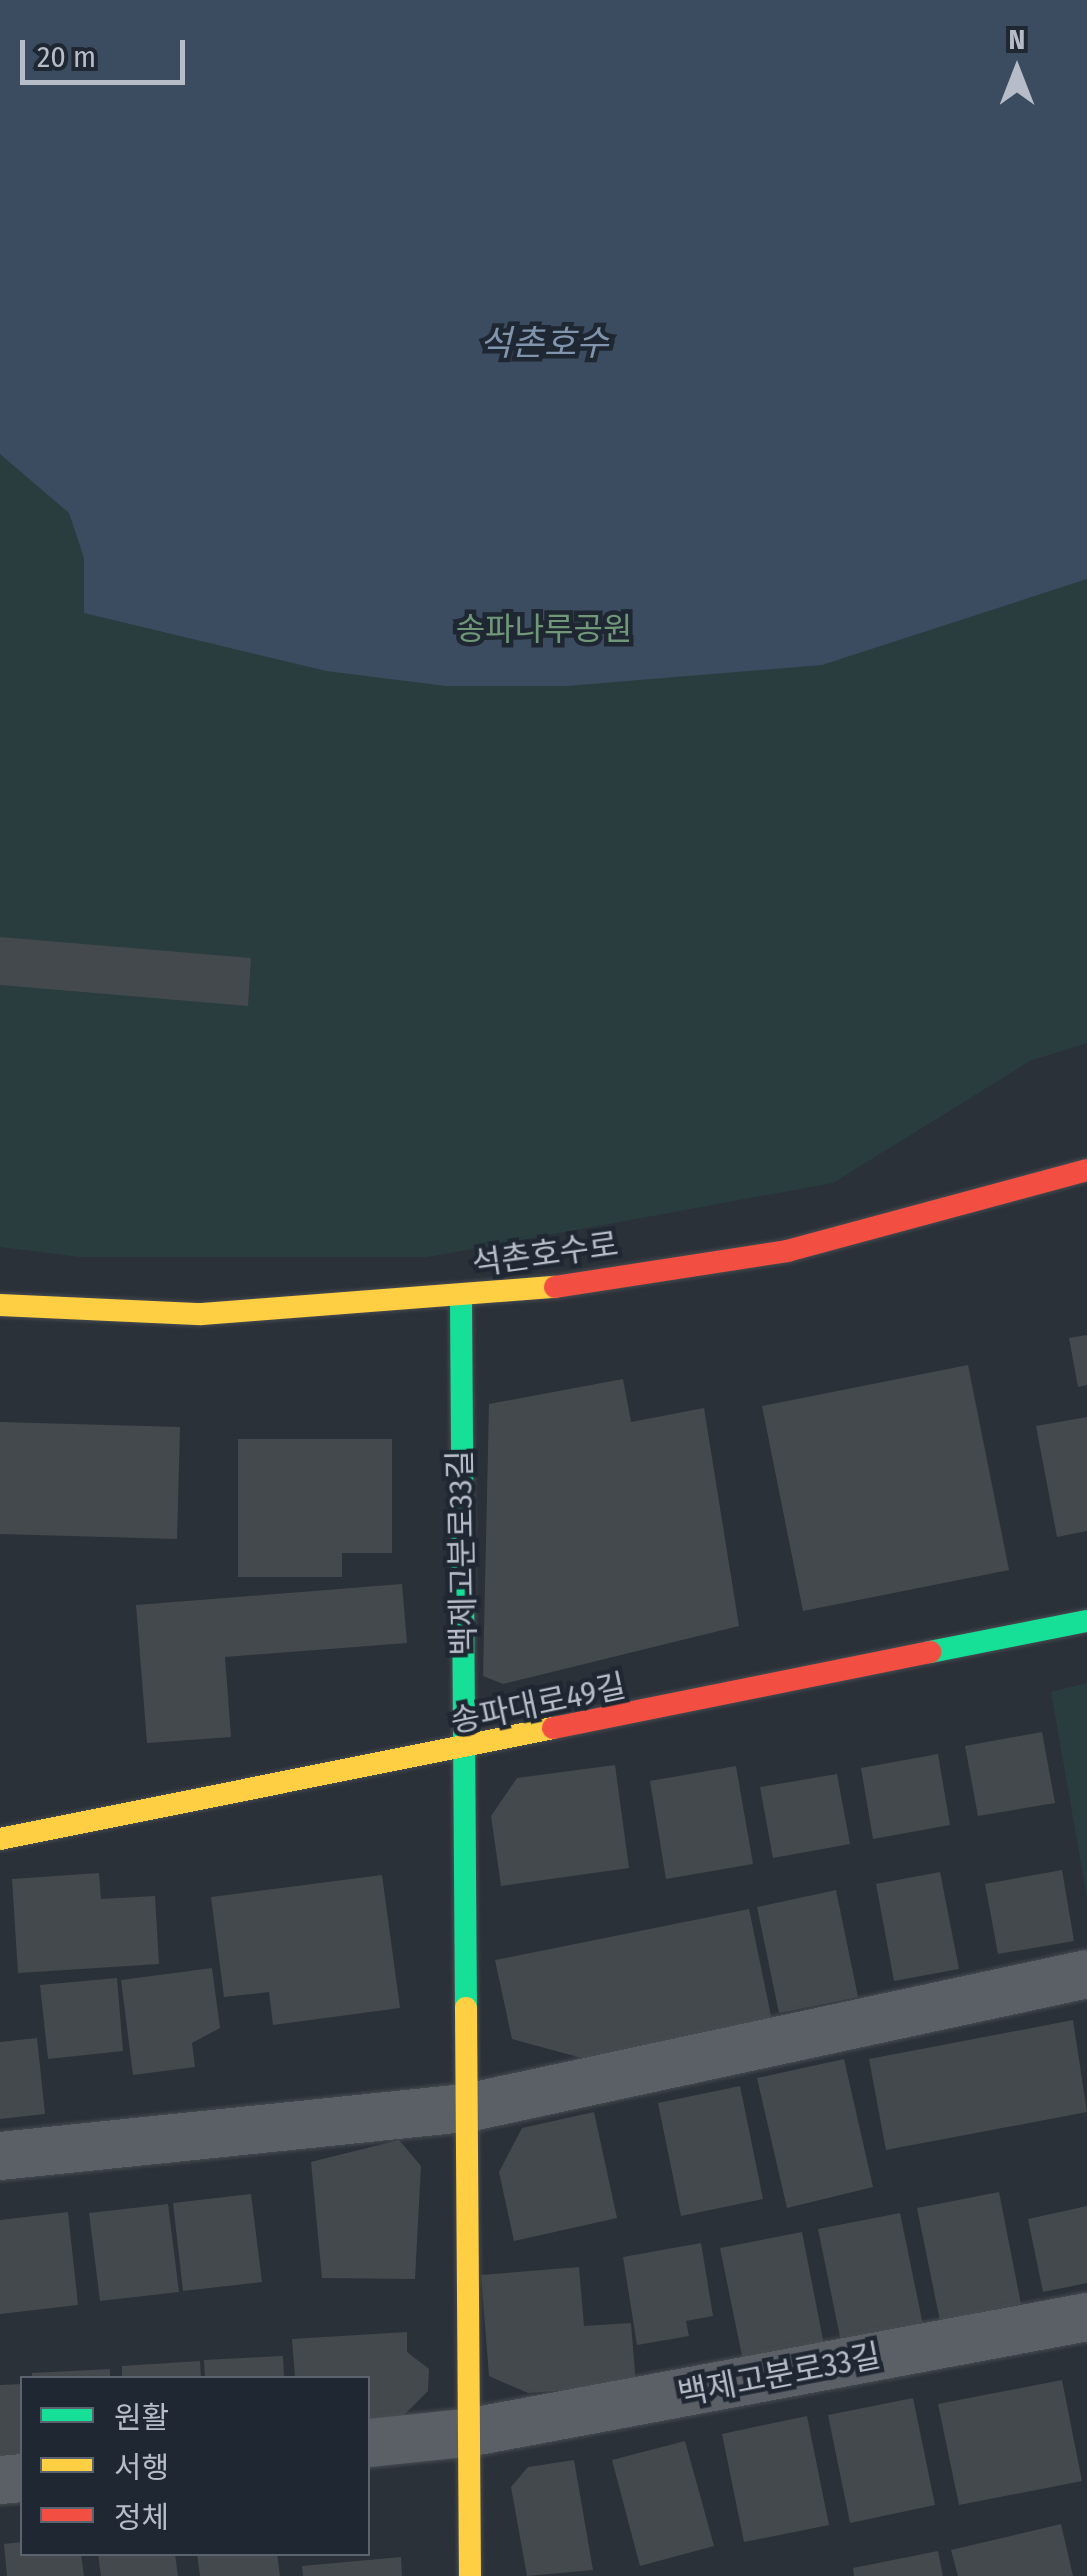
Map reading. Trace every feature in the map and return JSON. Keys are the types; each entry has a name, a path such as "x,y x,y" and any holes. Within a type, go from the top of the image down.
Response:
{"street":[{"name":"석촌호수로","path":"0,1305 202,1314 461,1299 787,1250 1087,1170"},
{"name":"백제고분로33길","path":"461,1299 471,2108 470,2576"},
{"name":"송파대로49길","path":"0,1839 464,1752 1087,1620"},
{"path":"0,2156 471,2108 1087,1974"},
{"name":"백제고분로33길","path":"370,2443 472,2432 1087,2318"}],"green space":[{"name":"송파나루공원","path":"0,0 1087,0 1087,1043 1030,1061 833,1183 428,1257 80,1257 0,1247"},
{"path":"1087,1683 1087,1898 1051,1692"}],"water":[{"name":"석촌호수","path":"0,0 1087,0 1087,579 822,665 567,686 446,686 326,671 84,613 84,558 69,513 0,454"}],"building":[{"path":"0,937 251,958 248,1006 0,985"},
{"path":"1087,1335 1087,1385 1078,1387 1069,1338"},
{"path":"968,1365 1009,1570 803,1611 762,1406"},
{"path":"623,1379 631,1422 704,1408 739,1626 503,1684 483,1676 489,1404"},
{"path":"1087,1417 1087,1531 1057,1537 1036,1426"},
{"path":"0,1422 180,1427 177,1539 0,1534"},
{"path":"238,1439 392,1439 392,1553 342,1553 342,1577 238,1577"},
{"path":"402,1584 407,1643 225,1657 231,1737 147,1743 136,1605"},
{"path":"1042,1732 1055,1803 978,1816 965,1746"},
{"path":"938,1754 950,1825 873,1839 861,1768"},
{"path":"615,1765 629,1868 501,1886 491,1816 517,1778"},
{"path":"736,1766 753,1864 666,1879 650,1781"},
{"path":"837,1774 850,1844 773,1858 760,1787"},
{"path":"1062,1870 1074,1941 998,1954 985,1884"},
{"path":"940,1872 959,1969 894,1981 876,1884"},
{"path":"99,1873 101,1899 155,1896 159,1964 18,1973 12,1879"},
{"path":"382,1875 400,2008 273,2025 269,1992 224,1997 211,1897"},
{"path":"836,1890 858,1997 779,2013 757,1907"},
{"path":"749,1909 772,2021 585,2059 512,2039 495,1960"},
{"path":"212,1968 220,2028 192,2043 195,2067 133,2075 121,1980"},
{"path":"117,1978 123,2051 48,2059 40,1985"},
{"path":"1073,2020 1087,2112 886,2150 869,2059"},
{"path":"37,2038 45,2114 0,2119 0,2042"},
{"path":"844,2059 873,2187 787,2208 757,2078"},
{"path":"740,2086 763,2199 681,2216 658,2103"},
{"path":"594,2112 617,2218 514,2241 499,2172 522,2128"},
{"path":"399,2140 421,2166 415,2279 322,2278 311,2162"},
{"path":"999,2192 1021,2304 940,2321 917,2208"},
{"path":"251,2194 262,2282 183,2291 173,2203"},
{"path":"168,2204 179,2292 100,2301 89,2213"},
{"path":"1087,2206 1087,2283 1043,2292 1028,2219"},
{"path":"68,2212 78,2305 0,2314 0,2220"},
{"path":"900,2213 923,2325 841,2342 818,2229"},
{"path":"802,2232 824,2345 743,2361 720,2248"},
{"path":"701,2243 713,2316 686,2321 689,2336 637,2345 623,2257"},
{"path":"579,2267 584,2326 631,2323 636,2385 528,2393 489,2376 481,2275"},
{"path":"407,2332 407,2352 429,2369 428,2391 401,2418 370,2420 370,2376 295,2376 292,2339"},
{"path":"283,2356 284,2376 205,2376 204,2360"},
{"path":"200,2361 201,2376 122,2376 122,2366"},
{"path":"110,2369 110,2376 32,2373"},
{"path":"1062,2380 1082,2481 959,2505 938,2404"},
{"path":"20,2384 20,2462 0,2464 0,2385"},
{"path":"913,2398 935,2505 850,2523 828,2415"},
{"path":"807,2416 829,2525 744,2542 722,2434"},
{"path":"685,2441 714,2546 640,2566 612,2460"},
{"path":"574,2460 593,2570 527,2576 511,2487 528,2467"},
{"path":"1061,2524 1073,2576 958,2576 951,2550"},
{"path":"20,2542 20,2556 81,2556 84,2576 7,2576 4,2544"},
{"path":"938,2551 943,2576 854,2576 853,2568"},
{"path":"98,2556 175,2556 178,2576 101,2576"},
{"path":"197,2556 277,2556 280,2576 200,2576"},
{"path":"401,2557 402,2576 303,2576 302,2566"}],"traffic: fast":[{"path":"461,1299 466,2008"},
{"path":"930,1652 1087,1621"}],"traffic: slow":[{"path":"0,1305 202,1314 555,1287"},
{"path":"0,1839 553,1728"},
{"path":"466,2008 470,2576"}],"traffic: jam":[{"path":"555,1287 787,1251 1087,1170"},
{"path":"553,1728 930,1652"}]}
